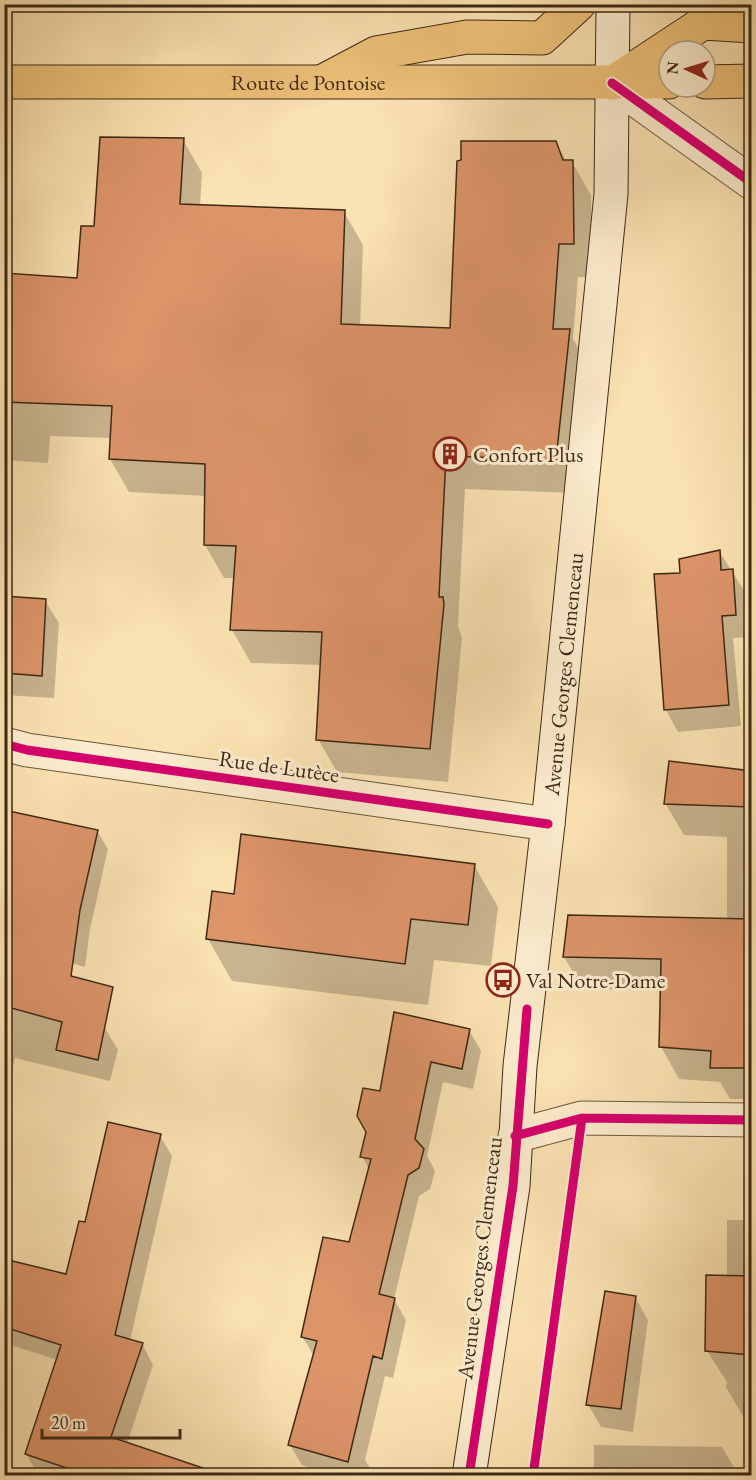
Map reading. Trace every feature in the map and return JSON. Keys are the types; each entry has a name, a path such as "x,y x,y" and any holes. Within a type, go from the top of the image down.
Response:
{"main road":[{"path":"321,83 376,53 467,37 542,38 579,4"},
{"name":"Avenue Georges Clemenceau","path":"469,1476 513,1186 520,1066 548,824 611,194 613,4"},
{"path":"752,26 703,23 612,83 752,183"},
{"path":"717,82 752,81"},
{"name":"Route de Pontoise","path":"4,82 657,82"},
{"name":"Rue de Lutèce","path":"4,744 39,752 548,824"},
{"path":"515,1136 582,1118 752,1120"}],"building":[{"path":"100,137 184,138 180,204 345,210 341,324 450,328 457,161 461,160 461,141 556,141 563,160 573,160 574,244 559,244 553,329 570,329 556,460 446,456 439,597 443,597 444,604 430,749 316,740 322,632 230,630 236,546 204,545 205,464 109,459 112,406 4,402 4,273 77,278 81,226 94,226"},
{"path":"720,550 721,570 733,569 736,615 722,616 729,705 664,710 654,574 680,573 679,559"},
{"path":"4,596 46,599 42,676 4,673"},
{"path":"669,761 752,771 752,807 664,804"},
{"path":"4,810 98,830 80,910 71,976 113,987 98,1060 56,1050 62,1022 4,1006"},
{"path":"241,834 475,864 468,925 411,919 405,964 206,939 212,891 234,894"},
{"path":"568,915 752,919 752,1068 710,1068 711,1051 659,1047 661,959 563,957"},
{"path":"394,1012 470,1029 462,1069 431,1062 415,1139 424,1149 419,1168 408,1175 379,1294 395,1298 382,1359 373,1356 348,1462 288,1445 317,1341 301,1337 323,1237 349,1242 371,1159 360,1157 366,1132 357,1116 363,1088 380,1091"},
{"path":"108,1122 161,1134 115,1335 143,1343 111,1437 206,1469 205,1476 90,1476 25,1454 61,1345 4,1327 4,1259 66,1274 79,1221 85,1222"},
{"path":"706,1275 752,1276 752,1355 705,1351"},
{"path":"605,1291 636,1296 621,1409 586,1405"}],"cycle path":[{"path":"612,83 752,183"},
{"path":"4,744 27,750 548,824"},
{"path":"469,1476 513,1186 527,1009"},
{"path":"515,1136 582,1118 752,1120"},
{"path":"533,1476 582,1118"}],"place":[{"name":"Confort Plus","path":"450,454"},
{"name":"Val Notre-Dame","path":"503,980"}]}
